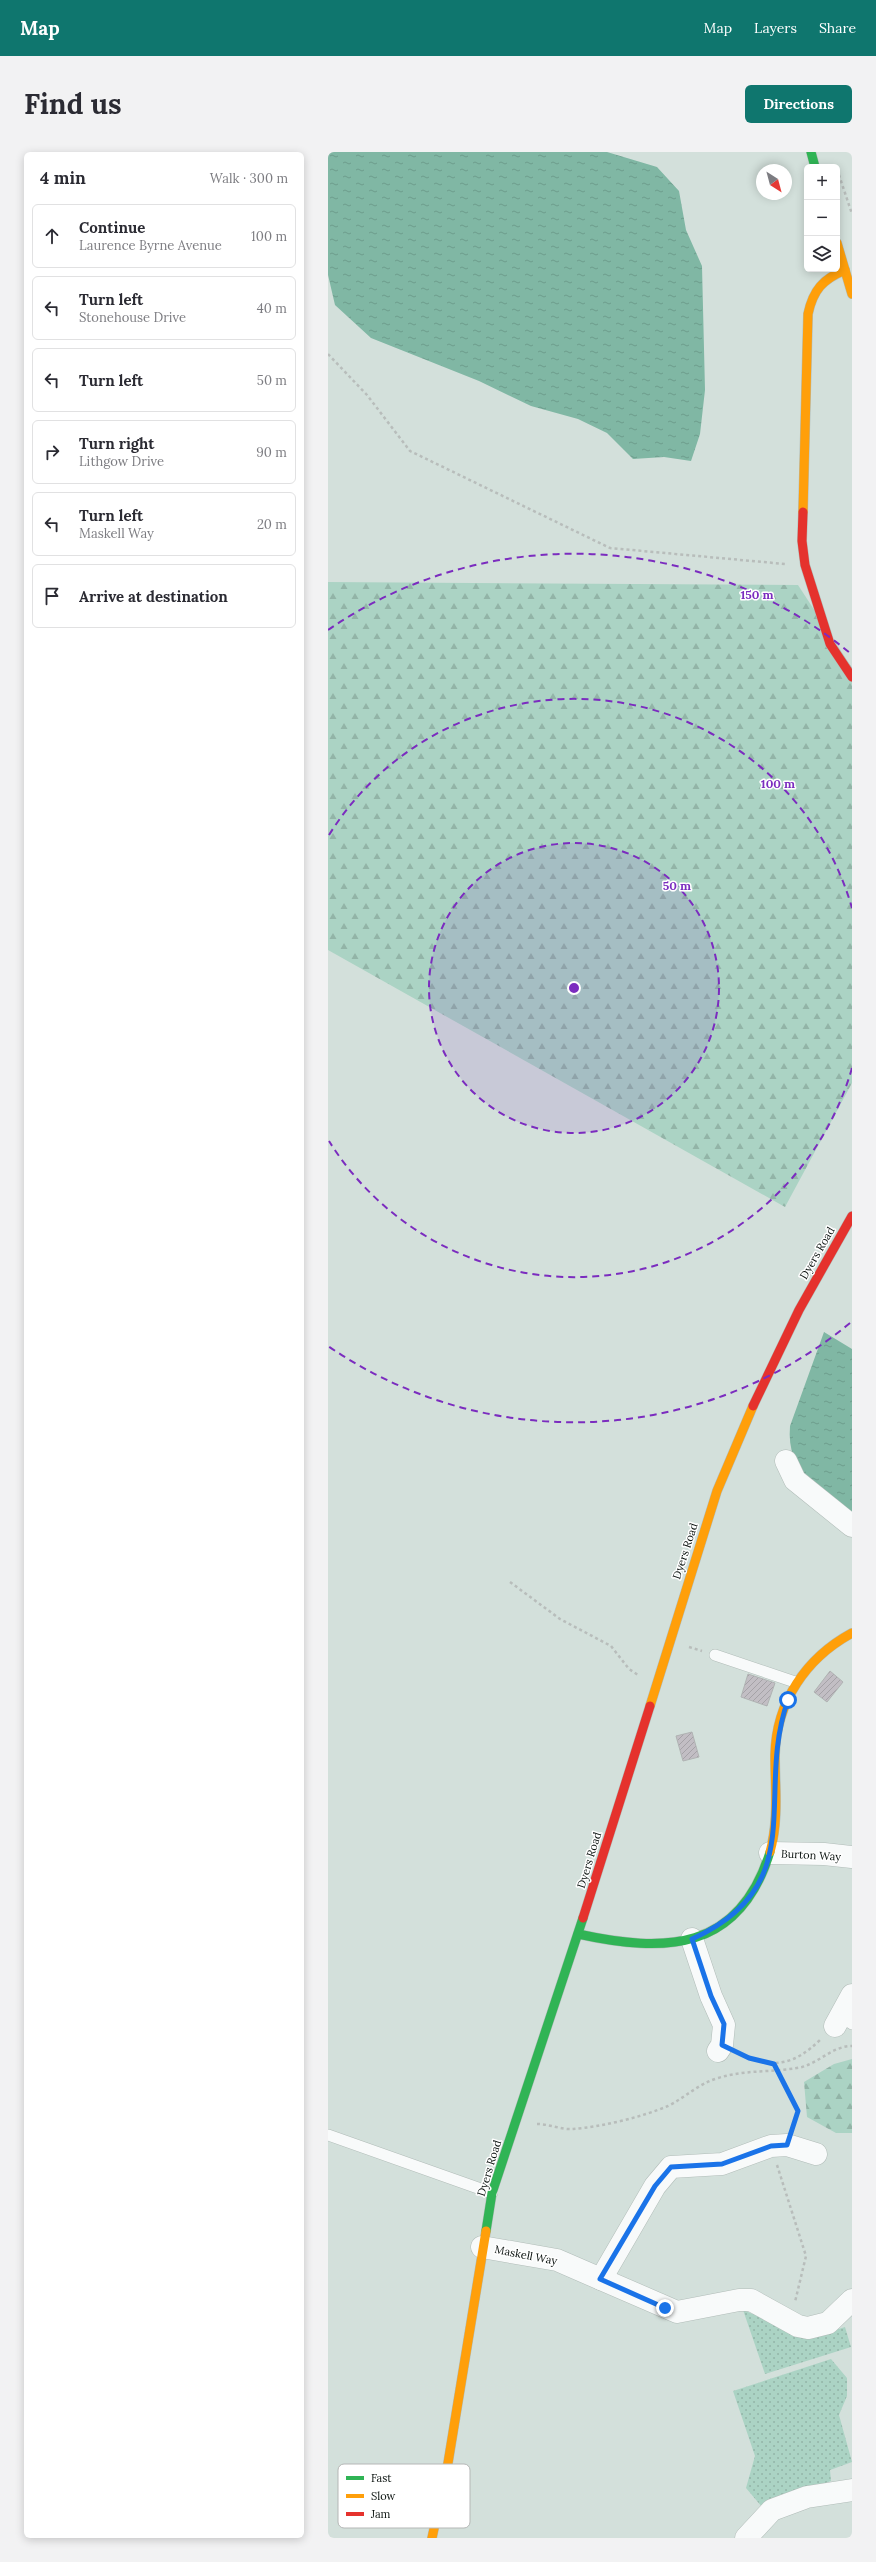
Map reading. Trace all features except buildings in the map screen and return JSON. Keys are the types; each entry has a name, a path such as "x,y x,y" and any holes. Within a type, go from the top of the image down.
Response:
{"street":[{"path":"811,152 815,164"},
{"path":"840,253 852,294"},
{"path":"845,270 825,278 810,298 806,324 802,540 805,565 830,644 852,677"},
{"name":"Dyers Road","path":"448,2464 492,2193 578,1934 717,1492 755,1401 798,1310 852,1216"},
{"path":"786,1461 795,1480 852,1526"},
{"path":"578,1934 615,1943 647,1947 670,1945 692,1939 716,1928 734,1916 748,1900 762,1877 770,1853 776,1797 775,1753 781,1718 795,1682 807,1665 822,1650 836,1640 852,1633"},
{"name":"Burton Way","path":"770,1853 824,1854 852,1857"},
{"path":"692,1939 711,1996 724,2024 720,2048"},
{"path":"843,2022 852,1995"},
{"path":"600,2279 655,2186 671,2167 722,2164 779,2145 816,2154"},
{"name":"Maskell Way","path":"482,2247 557,2260 676,2312 739,2300 751,2300 798,2326 819,2327 837,2316 852,2300"},
{"path":"746,2538 772,2510 807,2497 852,2490"},
{"name":"Dyers Road","path":"432,2538 434,2528"}],"lane":[{"path":"715,1655 795,1682"},
{"path":"328,2135 492,2193"}],"path":[{"path":"840,178 852,214"},
{"path":"328,354 367,395 410,451 610,548 805,565"},
{"path":"510,1582 560,1619 611,1646 635,1674 657,1682"},
{"path":"670,1640 715,1655"},
{"path":"720,2048 749,2058 774,2064 803,2056 843,2022"},
{"path":"515,2125 541,2124 572,2130 602,2124 669,2105 699,2085 719,2078 744,2072 778,2072 811,2065 844,2046 852,2046"},
{"path":"774,2064 798,2111 779,2145 806,2256 797,2294 788,2320"}],"green space":[{"path":"328,582 798,585 852,668 852,1083 785,1207 328,950"},
{"path":"852,2059 852,2133 836,2133 807,2117 804,2082 834,2064"},
{"path":"743,2310 780,2325 806,2331 832,2331 845,2327 851,2347 765,2374"},
{"path":"831,2359 847,2378 847,2396 839,2415 852,2462 830,2470 831,2481 762,2507 746,2488 755,2456 733,2391"}],"water":[{"path":"328,152 607,152 657,167 679,191 686,230 702,266 705,390 700,434 691,461 664,457 633,459 607,433 578,419 531,406 479,381 371,338 335,305 328,275"},
{"path":"824,1332 852,1349 852,1521 817,1491 808,1481 799,1469 790,1442 790,1426"}],"traffic: fast":[{"path":"811,152 814,164"},
{"path":"578,1934 610,1940 640,1943 669,1943 695,1938 719,1927 739,1910 756,1885 770,1852"},
{"path":"486,2231 492,2193 583,1918"}],"traffic: slow":[{"path":"840,253 852,294"},
{"path":"803,512 808,314 813,298 820,286 837,273 845,270"},
{"path":"650,1706 717,1491 753,1406"},
{"path":"770,1852 776,1816 775,1755 781,1717 788,1700 808,1669 821,1655 852,1633"},
{"path":"448,2464 486,2231"},
{"path":"432,2538 434,2528"}],"traffic: jam":[{"path":"803,512 802,541 805,565 830,644 852,677"},
{"path":"753,1406 799,1310 852,1216"},
{"path":"583,1918 650,1706"}],"route":[{"path":"665,2308 600,2279 655,2186 671,2167 722,2164 771,2146 787,2145 798,2111 774,2064 749,2058 722,2045 724,2024 711,1996 692,1939 716,1928 734,1916 748,1900 762,1877 770,1853 776,1797 775,1753 781,1718 788,1700"}]}
